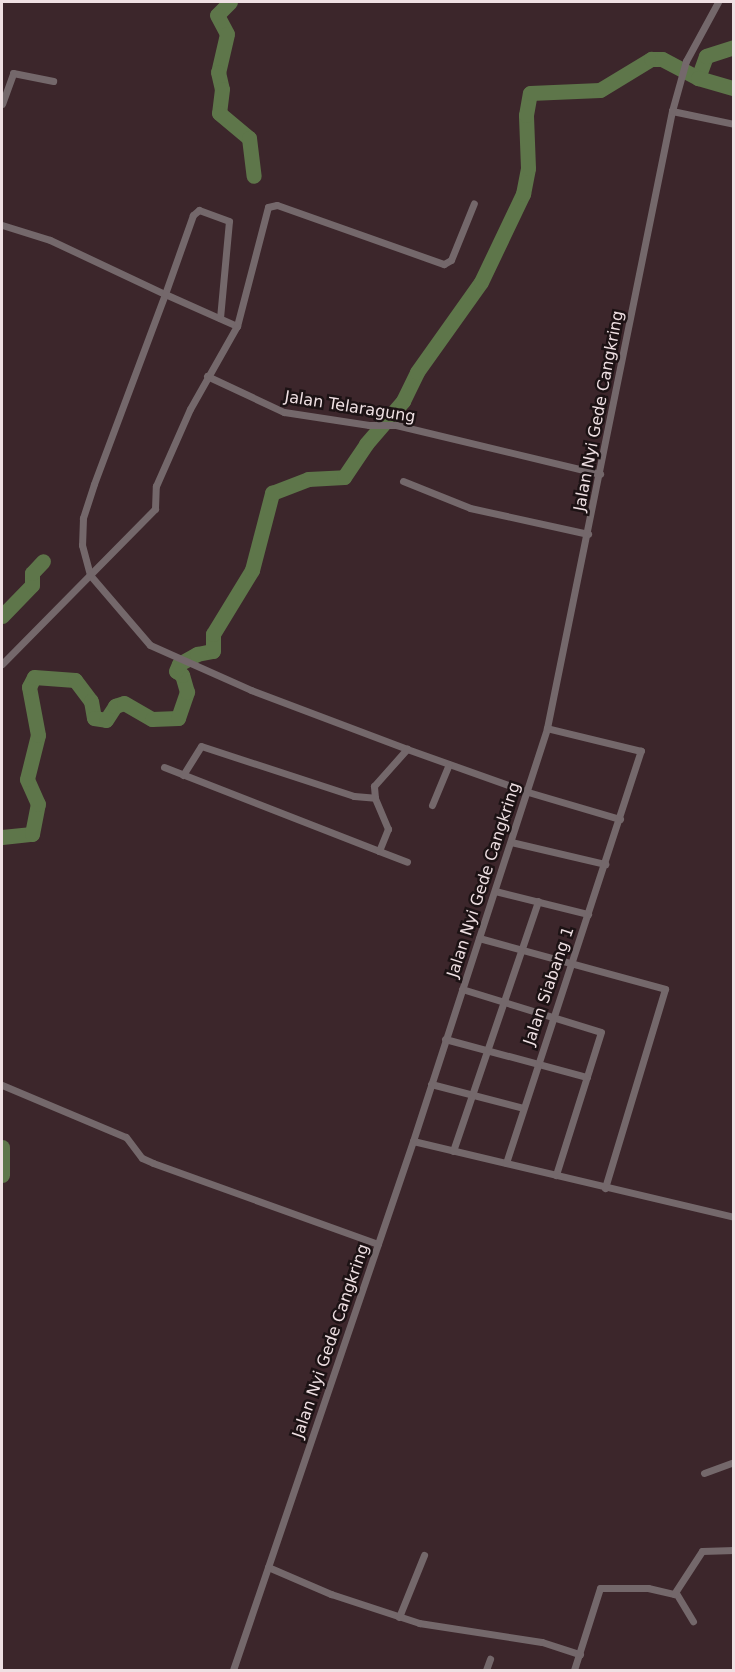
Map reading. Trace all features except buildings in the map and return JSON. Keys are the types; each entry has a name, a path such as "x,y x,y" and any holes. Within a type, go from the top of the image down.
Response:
{"street":[{"name":"Jalan Nyi Gede Cangkring","path":"233,1671 413,1141 547,728 680,77 686,61 718,2"},
{"path":"2,104 13,73 53,81"},
{"path":"672,111 734,124"},
{"path":"2,664 155,509 156,486 207,376 215,369 237,326 270,206 444,264 451,260 474,203"},
{"path":"220,318 229,226 224,217 203,210 194,213 83,518 82,545 90,576 150,645 184,662 407,749 528,792 620,819"},
{"path":"2,225 50,240 237,326"},
{"name":"Jalan Telaragung","path":"207,376 284,412 369,425 396,425 600,474"},
{"path":"403,482 470,508 588,534"},
{"name":"Jalan Siabang 1","path":"506,1163 641,752 547,728"},
{"path":"183,775 196,749 201,746 354,796 375,798"},
{"path":"379,851 388,829 375,798 376,780 407,749"},
{"path":"432,805 449,764"},
{"path":"164,767 407,862"},
{"path":"511,842 605,864"},
{"path":"495,891 588,914"},
{"path":"453,1151 506,1002 538,901"},
{"path":"479,938 666,991 605,1188"},
{"path":"462,989 554,1015 601,1032 556,1175"},
{"path":"446,1039 587,1077"},
{"path":"431,1084 472,1097 523,1108"},
{"path":"2,1085 126,1137 142,1158 378,1244"},
{"path":"413,1141 734,1217"},
{"path":"704,1473 734,1462"},
{"path":"676,1593 702,1551 734,1550"},
{"path":"399,1617 424,1555"},
{"path":"268,1567 399,1617 542,1642 580,1654"},
{"path":"574,1671 600,1588 648,1588 676,1593 693,1622"},
{"path":"486,1671 490,1659"}],"waterway":[{"path":"230,2 217,15 227,34 218,72 222,89 219,113 249,138 254,176"},
{"path":"698,78 706,56 734,47"},
{"path":"2,837 32,834 38,804 27,779 38,735 29,687 34,677 75,680 91,701 94,718 106,720 115,706 124,703 152,719 178,718 187,692 182,675 176,671 179,664 197,654 213,651 213,634 252,570 272,493 308,479 344,477 366,444 403,401 417,372 481,282 523,194 528,168 526,115 530,93 600,90 651,59 662,59 698,78 734,88"},
{"path":"2,616 32,585 32,573 43,561"},
{"path":"2,1147 2,1175"}]}
